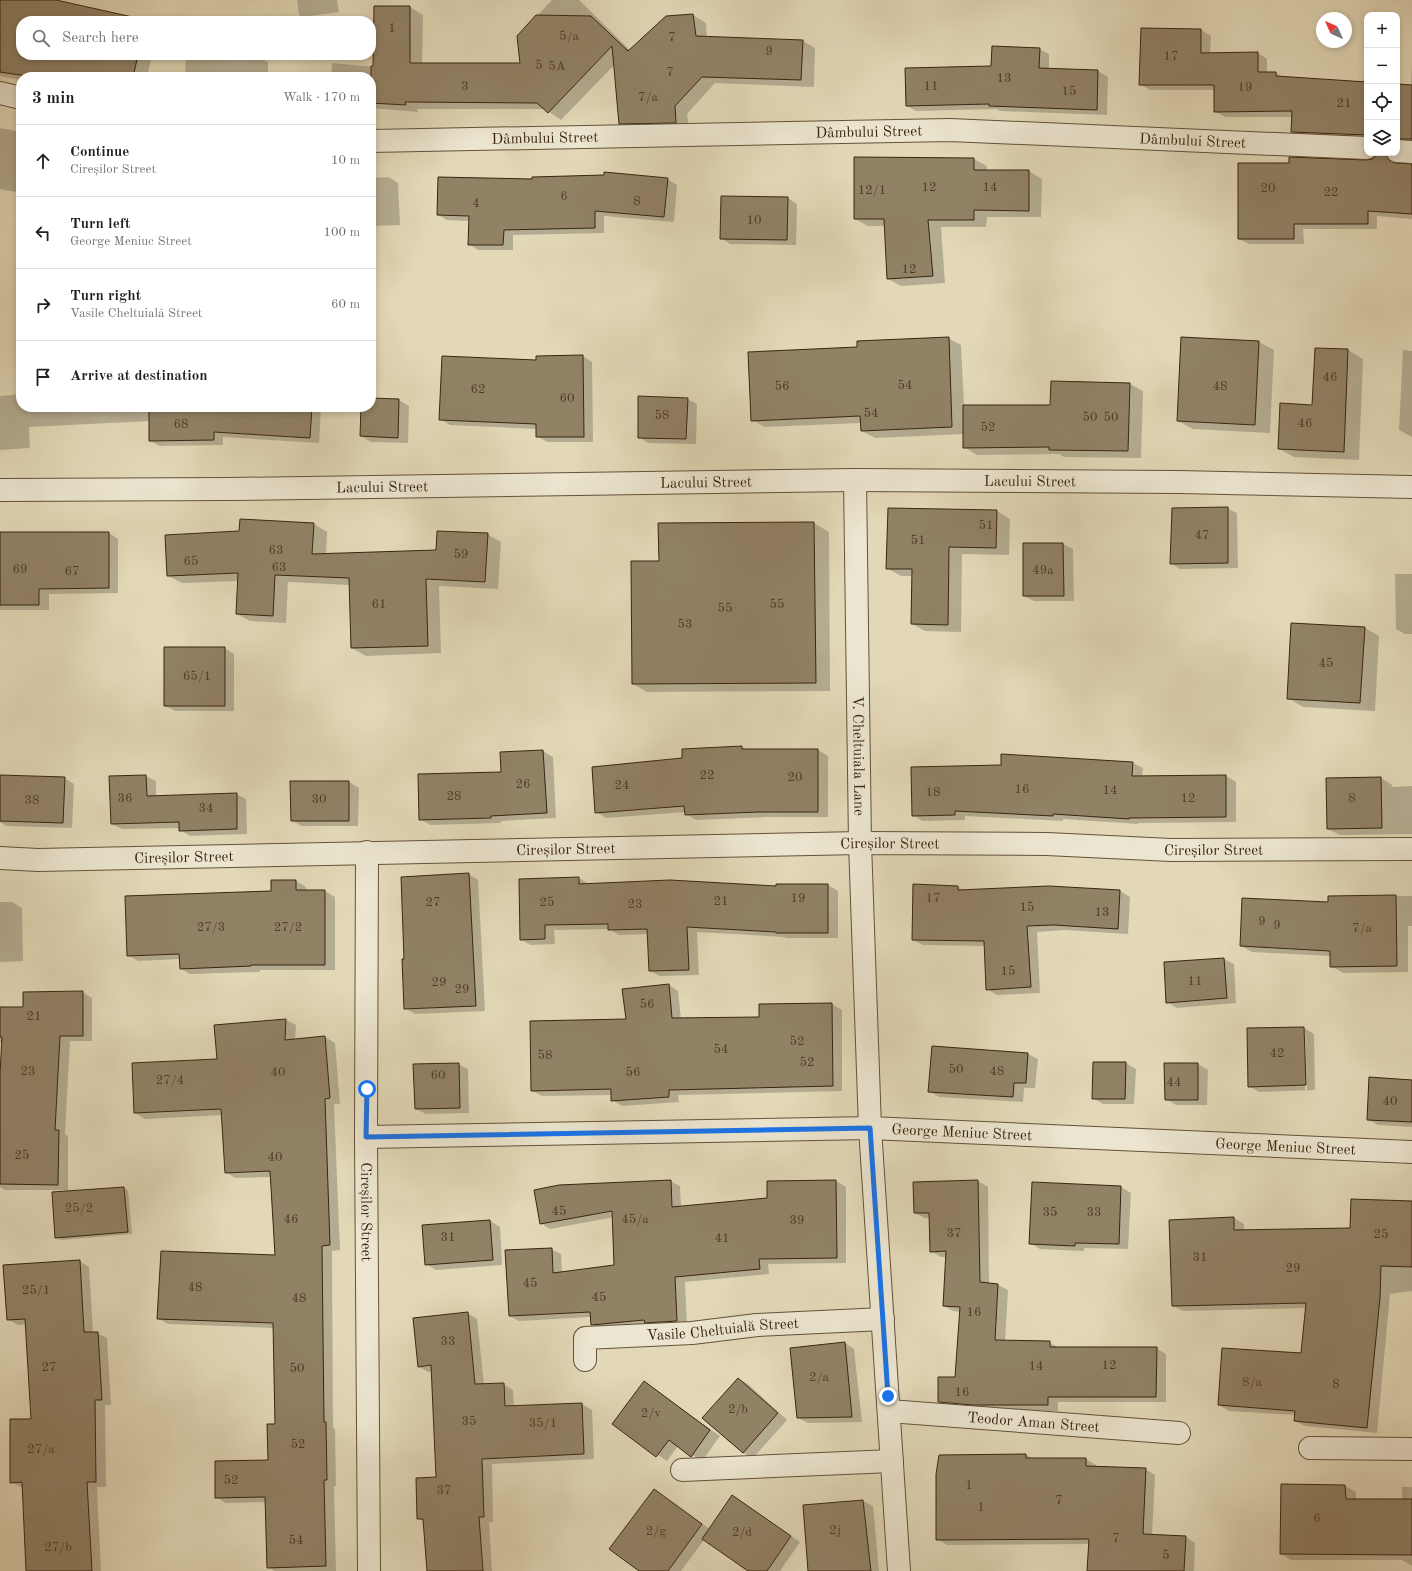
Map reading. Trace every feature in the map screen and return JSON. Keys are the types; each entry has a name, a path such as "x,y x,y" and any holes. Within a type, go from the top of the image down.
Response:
{"street":[{"path":"0,93 16,97"},
{"name":"Dâmbului Street","path":"376,141 950,130 1364,148"},
{"path":"1400,151 1412,152"},
{"name":"Lacului Street","path":"0,490 222,489 855,480 1178,482 1412,487"},
{"name":"V. Cheltuiala Lane","path":"855,480 860,843 870,1128"},
{"name":"Cireșilor Street","path":"0,858 38,860 860,843 1047,844 1171,850 1412,848"},
{"name":"Cireșilor Street","path":"367,852 366,1137 369,1571"},
{"path":"870,1128 899,1571"},
{"name":"George Meniuc Street","path":"366,1137 870,1128 1412,1152"},
{"name":"Vasile Cheltuială Street","path":"585,1360 585,1338 692,1333 757,1325 883,1319"},
{"name":"Teodor Aman Street","path":"889,1412 1179,1434"},
{"path":"1310,1448 1412,1449"},
{"path":"682,1470 892,1461"}],"building":[{"path":"0,0 56,0 128,16 16,16 16,60 137,60 134,72 16,72 16,74 0,72"},
{"path":"374,6 410,6 410,63 520,63 517,36 536,15 591,16 628,51 666,16 693,14 696,36 803,40 801,80 702,77 675,106 676,123 619,124 612,46 548,113 537,103 405,102 406,105 376,103 376,72 371,72 373,60 376,60 376,16 374,16"},
{"path":"1141,28 1201,29 1201,53 1258,52 1258,72 1276,72 1276,76 1364,82 1364,135 1291,132 1292,111 1214,112 1214,85 1139,85"},
{"path":"992,46 1040,48 1039,68 1098,70 1097,110 989,106 989,104 906,106 905,68 991,66"},
{"path":"1400,84 1412,85 1412,139 1400,139"},
{"path":"1376,156 1387,156 1390,161 1396,163 1412,164 1412,214 1368,211 1368,224 1294,224 1294,239 1238,239 1238,163 1289,163 1289,157 1373,159"},
{"path":"854,157 974,158 974,170 1029,170 1029,211 974,210 974,220 928,220 933,276 887,279 884,219 854,219"},
{"path":"604,172 668,178 664,217 595,211 595,228 504,230 503,245 468,245 469,216 437,215 438,177 532,179 532,177 604,175"},
{"path":"721,196 788,197 787,240 720,239"},
{"path":"949,337 952,427 861,431 860,416 751,421 748,352 857,347 857,341"},
{"path":"1181,337 1259,341 1255,425 1177,421"},
{"path":"1315,348 1348,349 1344,452 1278,449 1280,403 1312,405"},
{"path":"583,355 584,437 536,437 536,424 439,420 442,356 536,360 536,356"},
{"path":"1051,381 1130,383 1128,451 1049,450 1049,447 963,448 963,405 1050,405"},
{"path":"638,396 688,398 686,439 638,438"},
{"path":"376,398 399,399 398,438 360,436 361,412 376,412"},
{"path":"149,412 312,412 310,438 214,432 214,440 149,441"},
{"path":"1228,507 1228,563 1170,564 1172,508"},
{"path":"888,508 997,510 996,548 949,547 948,625 911,624 912,569 886,569"},
{"path":"240,519 314,523 312,554 436,550 437,531 488,533 485,582 426,579 428,646 351,648 349,578 275,575 273,616 236,614 238,573 167,576 165,535 239,531"},
{"path":"814,522 816,683 632,684 631,561 659,561 658,523"},
{"path":"0,532 109,532 109,588 39,589 39,605 0,605"},
{"path":"1023,543 1063,543 1064,596 1023,596"},
{"path":"1291,623 1365,627 1360,703 1287,699"},
{"path":"164,647 225,647 225,706 164,706"},
{"path":"742,746 742,749 818,749 818,812 758,812 685,815 684,806 595,813 592,767 682,758 682,749"},
{"path":"543,750 547,813 491,816 491,818 419,820 418,774 501,772 500,752"},
{"path":"1001,754 1133,762 1132,776 1226,775 1226,817 1129,819 1053,814 1053,816 955,811 955,815 912,816 911,767 1001,765"},
{"path":"0,775 65,777 63,823 0,821"},
{"path":"146,775 147,796 237,793 237,829 179,831 179,822 111,824 109,776"},
{"path":"1381,777 1382,828 1327,829 1326,778"},
{"path":"290,781 349,781 349,821 291,821"},
{"path":"469,873 476,1006 404,1009 401,877"},
{"path":"579,877 579,884 670,880 776,886 776,884 828,884 828,933 776,933 687,927 689,970 649,971 647,929 608,930 608,924 545,925 545,939 520,940 519,879"},
{"path":"271,880 296,880 296,890 325,890 325,965 251,965 180,969 179,954 127,956 125,896 271,891"},
{"path":"913,884 958,886 958,890 1049,886 1120,890 1118,929 1054,925 1027,926 1031,987 986,990 984,941 912,940"},
{"path":"1396,895 1397,966 1330,967 1330,951 1240,946 1242,898 1328,902 1328,896"},
{"path":"1224,958 1227,998 1166,1003 1164,962"},
{"path":"669,984 672,1018 759,1017 759,1004 832,1003 833,1086 669,1090 669,1097 611,1101 611,1089 531,1091 530,1021 626,1019 622,989"},
{"path":"83,991 83,1036 60,1036 55,1130 59,1130 58,1185 0,1184 0,1073 2,1037 0,1037 0,1007 23,1007 23,992"},
{"path":"286,1019 285,1040 325,1036 330,1098 325,1099 330,1245 322,1246 324,1422 326,1422 327,1480 324,1480 326,1566 267,1568 265,1497 215,1498 215,1461 268,1460 267,1424 275,1424 273,1323 157,1319 161,1251 275,1255 270,1171 225,1173 221,1109 134,1113 132,1063 217,1059 214,1025"},
{"path":"1304,1027 1306,1085 1248,1087 1247,1028"},
{"path":"932,1046 1028,1053 1026,1083 1014,1083 1013,1097 928,1092"},
{"path":"1093,1062 1126,1062 1125,1099 1092,1099"},
{"path":"459,1063 460,1108 415,1109 413,1064"},
{"path":"1164,1063 1198,1063 1198,1100 1165,1100"},
{"path":"1369,1077 1412,1080 1412,1122 1367,1120"},
{"path":"671,1180 672,1207 767,1198 767,1181 836,1180 837,1258 759,1259 760,1269 675,1277 677,1321 645,1323 644,1320 591,1325 590,1312 509,1316 505,1250 552,1248 553,1273 614,1265 612,1211 540,1224 534,1190 559,1185"},
{"path":"978,1180 980,1282 998,1284 995,1340 1050,1341 1050,1347 1157,1347 1156,1397 1048,1397 1048,1405 972,1405 938,1402 938,1377 955,1377 960,1307 943,1306 946,1251 930,1252 929,1213 914,1213 913,1182"},
{"path":"1032,1182 1121,1186 1119,1244 1075,1243 1075,1246 1029,1244"},
{"path":"124,1187 128,1232 55,1238 52,1192"},
{"path":"1351,1199 1412,1201 1412,1267 1381,1266 1380,1298 1367,1428 1294,1421 1295,1411 1218,1405 1222,1348 1301,1353 1306,1303 1172,1306 1169,1220 1234,1217 1234,1230 1350,1228"},
{"path":"490,1220 493,1260 425,1265 422,1225"},
{"path":"80,1260 84,1332 98,1332 102,1400 95,1400 96,1482 87,1482 92,1571 26,1571 22,1482 10,1483 10,1419 31,1419 25,1319 7,1320 3,1265"},
{"path":"468,1312 475,1384 504,1383 505,1406 582,1403 584,1454 482,1459 484,1517 479,1517 483,1571 427,1571 423,1519 417,1519 416,1478 436,1477 431,1365 418,1367 413,1318"},
{"path":"845,1342 852,1417 797,1418 790,1348"},
{"path":"738,1378 778,1413 743,1453 702,1418"},
{"path":"644,1381 710,1430 691,1457 669,1440 656,1457 612,1424"},
{"path":"1026,1454 1026,1458 1086,1458 1086,1466 1146,1468 1143,1534 1186,1536 1184,1571 1087,1571 1089,1539 936,1540 936,1474 939,1455"},
{"path":"1281,1484 1345,1485 1346,1499 1412,1499 1412,1555 1280,1554"},
{"path":"654,1489 702,1524 668,1571 639,1571 609,1549"},
{"path":"732,1495 791,1536 767,1571 748,1571 702,1539"},
{"path":"863,1500 871,1571 808,1571 803,1505"}],"route":[{"path":"367,1089 366,1137 870,1128 888,1396"}]}
